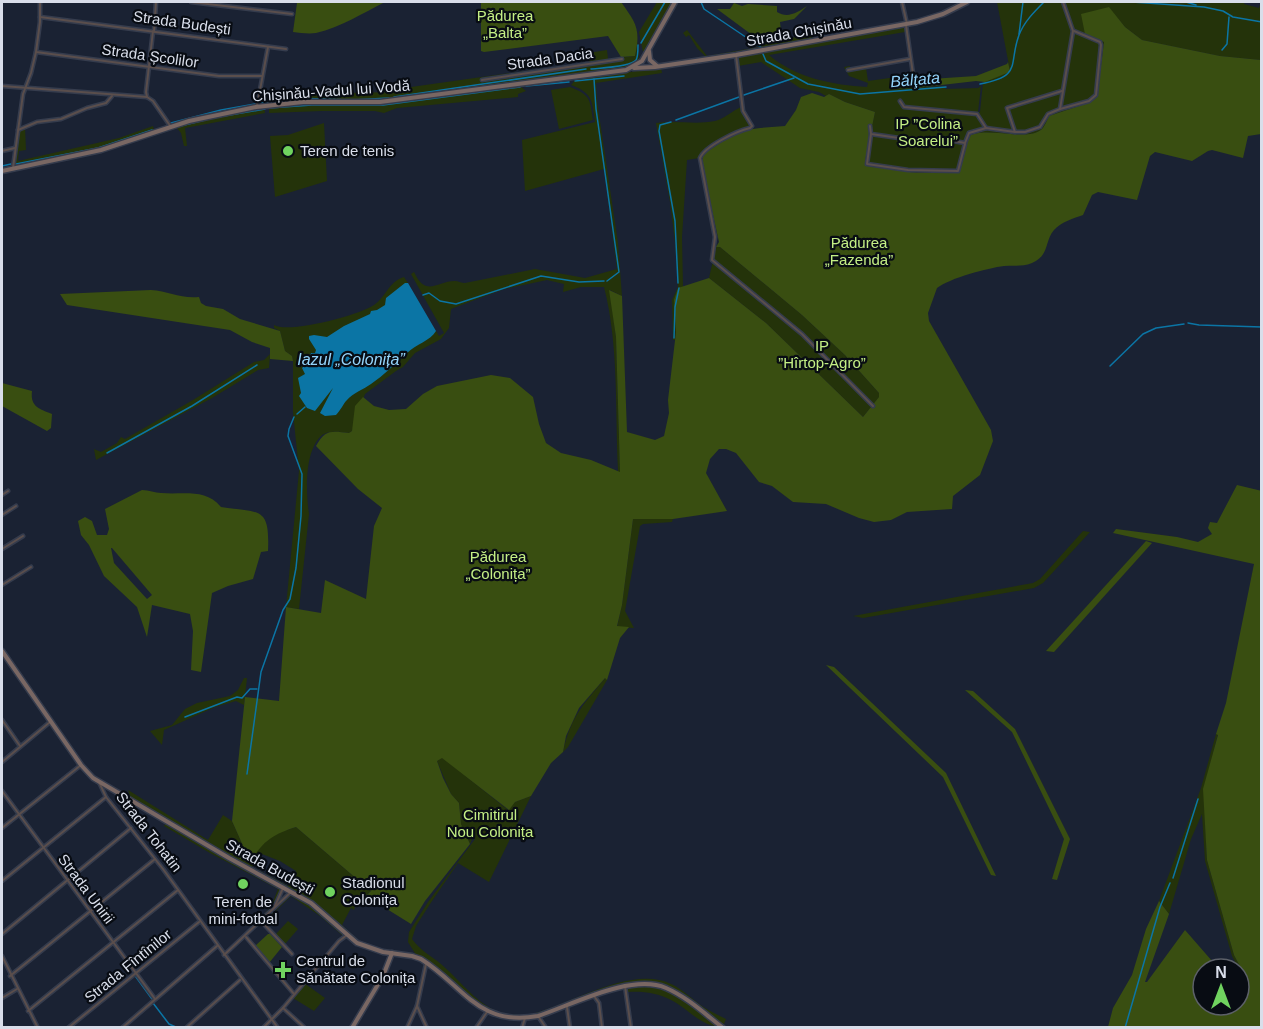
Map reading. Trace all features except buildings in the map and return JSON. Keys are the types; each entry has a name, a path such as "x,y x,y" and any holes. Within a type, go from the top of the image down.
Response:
{"street":[{"path":"13,168 24,89 36,52 40,2"},
{"path":"147,97 148,66 156,2"},
{"path":"191,2 292,14"},
{"path":"631,68 642,61 675,2"},
{"path":"902,2 915,88"},
{"name":"Strada Chișinău","path":"631,68 657,67 736,55 906,25 933,18 967,2"},
{"path":"1060,109 1073,31 1063,2"},
{"name":"Strada Budești","path":"40,16 286,49"},
{"path":"870,126 867,164 908,170 958,171 969,133 986,128 1025,132 1040,127 1048,114 1089,100 1096,95 1100,42 1073,31"},
{"path":"256,107 268,47"},
{"path":"649,50 650,60 657,67"},
{"name":"Strada Școlilor","path":"36,52 219,76 262,76"},
{"path":"736,55 743,111 752,126 706,150 700,158 715,237 712,260 802,334 873,406"},
{"name":"Strada Dacia","path":"482,80 622,59"},
{"path":"848,70 910,59"},
{"name":"Chișinău-Vadul lui Vodă","path":"2,171 101,150 207,116 256,107 303,102 380,102 631,68"},
{"path":"2,86 147,97 153,101 171,127"},
{"path":"1015,132 1007,108 1062,91"},
{"path":"18,130 37,122 62,119 106,103 112,96"},
{"path":"900,101 904,107 977,114 986,128"},
{"path":"871,134 927,142 942,139 965,143"},
{"path":"2,151 15,148"},
{"path":"2,495 8,491"},
{"path":"2,515 16,506"},
{"path":"2,549 23,536"},
{"path":"2,585 31,567"},
{"name":"Strada Tohatin","path":"2,651 81,765 99,782 106,797 155,858 278,1028"},
{"path":"2,720 20,746"},
{"path":"2,762 50,722"},
{"path":"2,828 81,765"},
{"name":"Strada Budești","path":"99,782 317,907 362,945 392,954 412,956 427,963 487,1012 525,1018 538,1016 625,986 658,985 681,996 723,1028"},
{"name":"Strada Unirii","path":"2,791 42,849 155,999"},
{"path":"2,881 106,797"},
{"path":"2,934 131,828"},
{"path":"10,976 155,858"},
{"path":"274,909 283,888"},
{"path":"28,1011 178,890"},
{"path":"224,955 291,892"},
{"path":"261,921 292,954"},
{"name":"Strada Fîntînilor","path":"68,1028 200,922"},
{"path":"263,1028 284,1008 347,934"},
{"path":"245,936 294,994"},
{"path":"122,1028 217,946"},
{"path":"352,1028 383,976 392,954"},
{"path":"2,956 38,1028"},
{"path":"407,1028 417,1006 427,963"},
{"path":"186,1028 241,979"},
{"path":"625,986 632,1028"},
{"path":"2,998 17,989"},
{"path":"594,996 598,1004 602,1028"},
{"path":"417,1006 427,1028"},
{"path":"567,1006 570,1028"},
{"path":"284,1008 305,1028"},
{"path":"476,1028 487,1012"},
{"path":"538,1016 546,1028"},
{"path":"522,1028 525,1018"}],"green space":[{"path":"295,2 385,2 334,27 310,33 293,32 297,3"},
{"name":"Pădurea „Balta”","path":"481,2 621,2 636,27 635,56 621,57 608,36 481,51"},
{"path":"657,2 672,2 647,49 643,52 639,32"},
{"name":"IP ”Colina Soarelui”","path":"997,2 1062,2 1065,9 1067,8 1065,2 1245,2 1244,4 1259,8 1261,2 1261,60 1220,56 1142,40 1125,27 1108,7 1099,40 1104,42 1097,97 1091,102 1049,116 1043,128 1035,133 971,135 967,141 959,173 917,173 868,166 865,161 875,112 829,94 826,96 800,88 761,62 738,66 739,56 904,26 905,32 769,55 803,75 841,84 867,87 868,83 849,76 844,67 850,66 850,69 866,68 868,81 911,75 914,88 945,86 945,89 981,86 978,112 980,112 983,82 1010,71"},
{"path":"734,3 742,6 748,4 777,6 777,12 785,15 807,6 794,19 780,22 782,40 763,43 717,9 730,9"},
{"path":"1109,7 1125,27 1142,40 1220,56 1261,60 1261,134 1248,136 1243,158 1212,150 1192,161 1155,152 1150,156 1137,200 1098,192 1092,195 1083,215 1054,230 1038,260 1025,265 979,271 937,288 928,313 929,321 991,430 993,441 980,475 953,496 952,509 907,512 891,520 874,522 826,504 793,502 772,486 759,482 736,453 719,449 710,459 706,473 727,511 673,519 633,519 622,605 617,626 629,627 620,638 607,680 605,678 579,708 566,736 563,752 551,763 531,796 515,802 509,810 442,758 437,761 451,794 459,803 461,824 470,844 425,901 411,924 366,896 371,891 296,827 269,840 249,863 237,857 241,855 244,848 232,821 245,697 279,701 286,607 321,613 325,580 366,599 374,526 382,508 358,489 316,446 330,432 349,433 352,431 355,406 363,397 374,406 389,410 406,409 423,394 437,386 491,375 510,378 533,397 546,443 561,453 591,460 620,472 616,337 609,290 622,296 627,432 655,440 664,436 669,413 668,400 676,332 674,300 678,288 709,278 766,323 863,417 879,397 879,393 845,355 802,315 720,247 716,247 719,242 702,165 703,154 739,131 785,126 796,110 801,97 812,93 824,97 829,94 875,112 865,161 868,166 917,173 959,173 967,141 971,135 1035,133 1043,128 1049,116 1091,102 1097,97 1104,42 1085,34 1081,14"},
{"path":"687,30 707,56 759,47 757,40 763,43 812,34 813,39 707,58 689,35 686,37 683,33"},
{"path":"638,42 639,60 623,68 386,100 305,100 260,105 259,103 261,99 292,94 396,92 397,89 589,62 588,53 607,50 608,59 635,56"},
{"path":"1008,62 1010,71 985,82 916,88 915,80 976,76"},
{"path":"661,68 662,73 596,83 618,243 622,296 610,290 616,337 620,472 618,473 616,378 609,309 604,287 581,287 563,292 564,284 547,280 504,289 451,309 449,328 441,339 415,353 403,367 365,394 352,431 327,433 315,443 309,462 307,496 309,514 299,609 286,607 299,471 293,412 293,361 292,356 285,351 280,331 274,328 274,325 294,327 354,314 374,305 394,282 404,277 408,283 398,290 403,346 436,331 439,336 444,333 411,274 414,272 423,284 432,286 455,281 465,283 535,269 585,278 617,269 604,169 525,191 522,140 595,122 590,99 584,91 571,85 576,79"},
{"path":"519,85 526,91 518,94 518,97 397,108 384,113 322,111 269,113 269,107 307,103 377,104"},
{"path":"570,87 586,96 593,120 559,129 551,90"},
{"path":"741,107 750,127 715,142 699,158 687,160 682,237 683,287 675,340 673,340 672,300 678,287 675,242 656,123 715,121"},
{"path":"264,108 265,113 185,128 187,146 184,146 181,133 176,127"},
{"path":"324,123 327,181 275,197 270,136 288,135"},
{"path":"153,126 154,130 98,149 15,165 19,133 25,127 26,150 19,151 18,161 119,138"},
{"name":"IP ”Hîrtop-Agro”","path":"716,247 720,247 802,315 845,355 879,393 880,396 863,417 766,323 709,278"},
{"path":"151,290 186,297 199,297 201,303 206,306 223,309 240,319 280,331 285,351 292,356 293,361 270,359 270,348 252,342 230,330 67,305 60,294"},
{"path":"270,354 269,368 258,370 212,398 96,460 94,449 101,452 117,443 121,437 125,439 254,362 264,360"},
{"path":"2,383 32,391 34,404 52,414 51,428 47,431 2,406"},
{"path":"1237,485 1262,491 1261,1027 1108,1027 1113,1008 1132,975 1146,929 1159,901 1169,914 1145,982 1185,930 1209,957 1191,957 1191,1017 1251,1017 1251,957 1235,957 1234,955 1207,860 1203,789 1226,703 1254,564 1113,533 1116,529 1198,542 1212,534 1208,528 1210,522 1217,523"},
{"path":"145,490 201,495 215,501 221,507 254,512 260,514 264,519 267,526 268,551 261,552 253,579 212,593 201,672 191,670 193,631 190,614 152,605 147,637 137,607 104,576 89,545 81,535 78,521 85,517 92,521 97,535 107,535 109,529 105,509","holes":["112,548 152,595 147,599 114,563"]},
{"path":"633,519 673,519 672,522 640,526 625,611 634,628 617,627 622,605"},
{"path":"1083,531 1090,532 1043,583 1034,588 863,618 853,616 1033,583 1040,579"},
{"path":"1146,541 1152,543 1054,652 1046,651"},
{"path":"826,665 834,667 946,773 996,876 991,875 943,777"},
{"path":"606,677 607,680 563,752 574,720"},
{"path":"244,678 247,678 244,705 236,701 215,707 164,730 162,745 150,731 172,725 185,709 197,703 230,696 238,690"},
{"path":"965,690 973,691 1015,729 1070,839 1057,880 1052,879 1064,839 1012,732"},
{"path":"1216,734 1218,734 1204,789 1207,860 1235,957 1232,956 1205,861 1202,814 1191,839 1169,914 1159,901 1201,788"},
{"name":"Cimitirul Nou Colonița","path":"442,757 508,810 515,802 531,796 489,882 458,863 416,926 412,939 418,946 441,964 481,1002 503,1013 532,1014 602,988 638,979 655,979 671,984 705,1008 726,1019 724,1024 690,1000 671,990 661,986 636,983 539,1014 524,1017 498,1015 480,1006 440,971 416,955 408,942 409,932 428,902 475,839 473,837 470,844 461,824 459,803 451,794 437,761"},
{"path":"128,790 208,840 223,815 232,821 244,848 237,857 260,847 274,834 296,827 371,891 356,904 354,910 351,908 342,925 358,940 349,935 313,903 265,877 266,874 288,886 296,871 262,854 252,867 264,873 263,876 131,799"},
{"path":"166,823 227,860 280,888 281,891 273,909 262,919 261,917 271,907 278,889 164,826"},
{"path":"292,894 318,910 345,934 343,936 320,916 291,896 265,922 276,934 288,921 298,929 285,944 293,952 291,953 264,922"},
{"path":"268,934 282,947 269,963 255,946"},
{"path":"304,983 325,998 314,1011 293,998"},
{"path":"642,985 674,994 721,1027 707,1024 677,1003 661,996 645,992 628,992 628,987"}],"water":[{"name":"Iazul „Colonița”","path":"408,283 436,331 376,381 349,398 336,415 325,416 320,413 333,388 315,411 307,408 299,396 301,393 298,378 305,374 302,368 308,362 311,353 315,353 316,350 309,336 327,337 370,314 371,311 385,305 386,298"}],"waterway":[{"path":"641,43 665,2"},
{"path":"701,2 704,9 762,48"},
{"path":"1019,34 1023,2"},
{"name":"Bălţata","path":"980,84 1003,77 1012,68 1021,30 1044,2"},
{"name":"Bălţata","path":"1132,2 1204,7 1223,11 1233,17 1262,22"},
{"name":"Bălţata","path":"1186,2 1196,5"},
{"path":"1222,50 1227,44 1229,17"},
{"path":"591,69 622,66 633,62 637,57 638,45"},
{"name":"Bălţata","path":"763,54 766,61 808,84 860,94 946,87"},
{"path":"394,97 586,69"},
{"path":"575,81 624,76"},
{"name":"Bălţata","path":"744,95 794,78"},
{"path":"594,79 596,109 619,272 607,281"},
{"path":"526,86 569,82"},
{"path":"269,108 312,105 383,105 520,87"},
{"name":"Bălţata","path":"676,120 739,97"},
{"path":"260,103 294,98 349,100"},
{"path":"353,100 389,98"},
{"path":"171,123 255,104"},
{"path":"218,117 265,109"},
{"path":"180,126 205,120"},
{"name":"Bălţata","path":"671,122 660,125 659,131 675,221 678,283"},
{"path":"16,164 98,148 152,130"},
{"path":"2,166 11,164"},
{"path":"423,295 429,293 440,301 456,304 541,276 579,282 604,281"},
{"name":"Bălţata","path":"674,338 675,307 679,288"},
{"path":"1188,323 1262,327"},
{"path":"1110,366 1143,334 1156,328 1184,324"},
{"path":"107,453 192,406 257,365"},
{"path":"297,414 305,407"},
{"path":"247,774 261,672 283,610 290,599 296,568 302,474 288,436 294,417"},
{"path":"185,717 237,697 242,698 250,689 257,689"},
{"path":"1173,878 1198,799"},
{"path":"1125,1028 1160,907 1170,883"},
{"path":"136,977 152,999"},
{"path":"153,1003 169,1024 178,1028"}],"place":[{"name":"Teren de tenis","path":"288,151"},
{"name":"Teren de mini-fotbal","path":"243,884"},
{"name":"Stadionul Colonița","path":"330,892"},
{"name":"Centrul de Sănătate Colonița","path":"283,970"}],"park label":[{"name":"Pădurea „Fazenda”","path":"859,252"},
{"name":"Pădurea „Colonița”","path":"498,566"}]}
